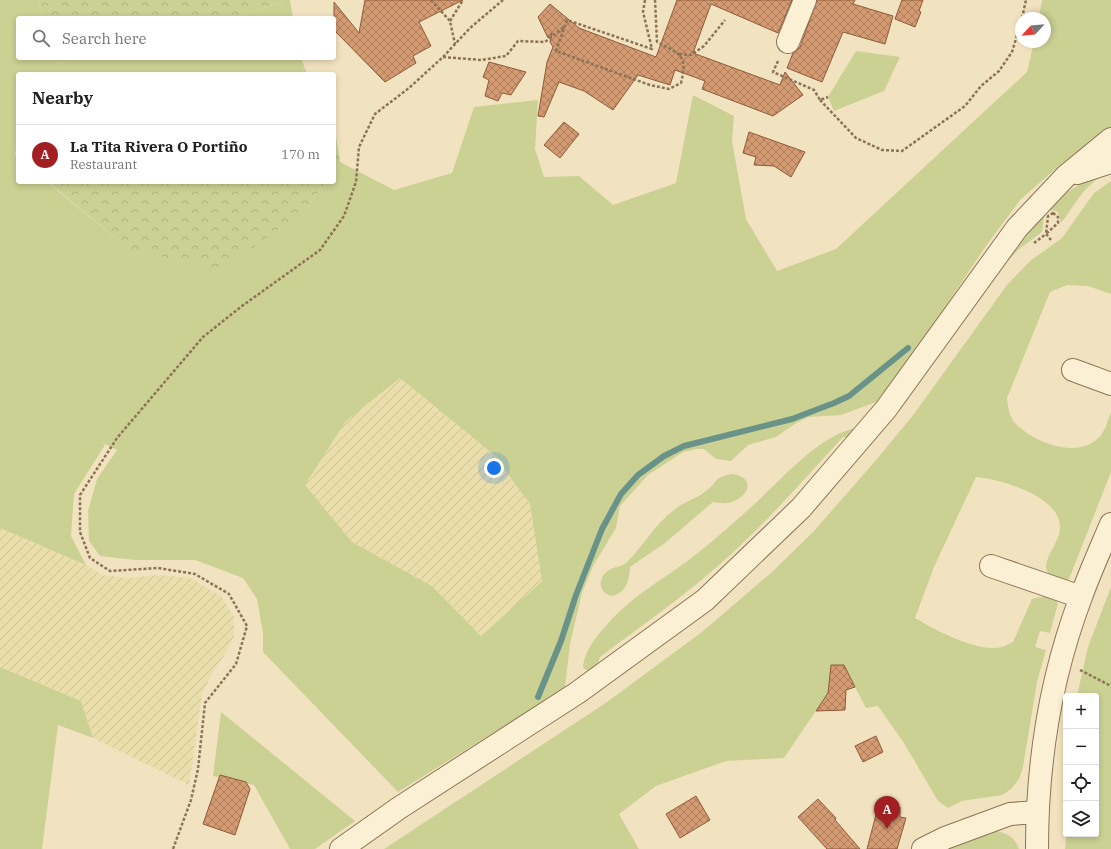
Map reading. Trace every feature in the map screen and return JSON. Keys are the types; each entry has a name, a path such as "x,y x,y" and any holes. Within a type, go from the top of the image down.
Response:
{"street":[{"path":"788,42 805,0"},
{"path":"341,849 399,808 577,693 705,600 801,508 886,409 1017,228 1066,176 1111,139"},
{"path":"1066,176 1111,162"},
{"path":"1073,370 1111,384"},
{"path":"1037,849 1037,812 1047,724 1061,660 1081,597 1111,524"},
{"path":"991,566 1081,597"},
{"path":"923,849 945,838 1010,814 1037,812"}],"path":[{"path":"431,0 450,20 455,44"},
{"path":"450,20 464,0"},
{"path":"174,849 191,800 198,769 205,703 236,664 247,626 229,594 195,574 158,568 110,571 90,558 80,532 80,495 117,438 203,337 242,306 320,250 344,216 356,182 359,147 375,114 409,88 443,57 470,28 504,0"},
{"path":"645,0 643,12 652,49 567,20 556,51 650,85 669,89 681,83 685,67 679,54"},
{"path":"655,0 657,42 679,54 691,55 704,46 725,20"},
{"path":"1023,12 1026,0"},
{"path":"443,57 482,60 506,56 518,41 545,42 565,26"},
{"path":"788,42 773,72 814,90 820,100 856,138 882,150 902,151 965,106 981,86 999,71 1012,52 1015,42"},
{"path":"820,100 828,97"},
{"path":"1046,234 1051,240"},
{"path":"1076,668 1111,686"}],"shaded area":[{"path":"400,378 493,454 530,504 542,581 481,636 432,586 352,542 305,485 346,421"},
{"path":"0,528 86,565 102,575 128,578 160,575 190,578 221,596 234,617 234,636 226,653 214,670 202,694 189,785 93,738 81,701 0,667"}],"green space":[{"path":"0,0 38,0 43,16 16,16 16,60 57,60 58,64 75,60 302,60 306,72 16,72 16,184 49,184 129,249 304,212 325,184 336,184 336,167 340,162 394,190 452,173 474,107 538,100 535,149 544,177 579,176 613,205 676,183 693,95 734,116 732,141 746,219 777,271 836,249 1027,72 1033,48 1051,48 1051,12 1040,12 1042,0 1111,0 1111,128 1097,143 1059,166 1021,199 988,243 919,346 876,402 841,415 809,417 796,423 776,437 748,445 731,461 716,459 704,449 697,449 683,452 648,475 620,506 616,528 593,566 582,593 570,644 565,688 398,792 263,652 263,633 257,599 243,578 195,560 135,560 100,556 89,541 88,511 97,479 117,450 101,442 105,445 74,494 71,536 86,565 0,528","holes":["400,378 493,454 530,504 542,581 481,636 432,586 352,542 305,485 346,421"]},
{"path":"38,0 281,0 282,2 239,16 43,16"},
{"path":"281,0 290,0 293,16 239,16 282,2"},
{"path":"856,51 900,57 884,91 834,111 828,97"},
{"path":"57,60 75,60 58,64"},
{"path":"336,137 340,162 336,167"},
{"path":"1107,172 1086,189 1061,223 1058,212 1052,210 1048,211 1044,216 1042,232 1018,250 999,270 1033,225 1058,200 1072,189"},
{"path":"1111,181 1111,294 1088,286 1067,285 1050,292 1007,398 1010,415 1016,424 1024,431 1046,443 1070,448 1082,447 1092,443 1103,433 1111,412 1111,472 1069,579 1062,583 1051,576 1046,569 1047,561 1058,538 1060,528 1058,517 1051,507 1040,498 1027,491 999,481 976,477 934,567 915,618 945,634 969,644 992,648 1002,647 1013,642 1032,599 1046,597 1058,603 1050,633 1040,631 1035,647 1046,650 1037,682 1023,767 1019,779 1011,789 1002,795 962,801 948,808 938,801 904,743 878,706 866,708 844,666 831,665 828,693 784,758 726,761 656,786 619,814 639,849 384,849 607,702 702,632 772,572 814,531 914,414 1007,285 1030,261 1062,238 1094,193"},
{"path":"50,184 325,184 304,212 221,270 129,249"},
{"path":"858,428 851,437 843,437 763,523 711,572 670,605 600,657 597,667 590,672 583,668 586,654 593,641 621,610 684,564 711,542 761,498 793,467 819,446 832,437 845,431"},
{"path":"733,474 746,480 748,485 744,494 733,501 724,503 713,502 665,543 630,567 628,581 621,592 612,596 606,594 602,590 601,581 607,571 627,562 667,516 681,505 706,491 719,478"},
{"path":"1111,587 1111,849 1065,849 1066,837 1099,837 1099,693 1078,693 1088,647"},
{"path":"0,667 81,701 93,738 58,725 42,849 0,849"},
{"path":"221,712 355,821 315,849 290,849 254,785 213,776"},
{"path":"996,831 1004,833 1013,839 1018,845 1019,849 948,849 986,832"}],"building":[{"path":"365,0 463,0 419,22 431,46 413,56 416,63 385,82 336,32 334,2 359,33"},
{"path":"677,0 792,0 778,33 711,4 693,53 780,85 785,72 803,95 773,116 702,89 705,81 675,70 670,85 638,75 613,110 584,91 559,82 544,117 538,116 547,62 553,47 550,42 552,33 548,38 538,17 550,4 579,28 656,57"},
{"path":"817,0 855,0 853,4 893,16 885,44 843,32 822,82 787,68 793,53 800,47"},
{"path":"902,0 923,0 919,11 921,12 915,27 895,19"},
{"path":"489,62 526,72 511,95 502,93 498,101 485,96 489,80 483,77"},
{"path":"564,122 579,134 560,158 544,145"},
{"path":"749,132 805,152 791,177 774,166 754,165 756,157 743,153"},
{"path":"831,665 844,665 855,687 846,690 845,710 816,711 828,693"},
{"path":"876,736 883,752 863,762 855,746"},
{"path":"220,775 246,782 250,789 235,835 203,824"},
{"path":"696,796 710,820 680,838 666,814"},
{"path":"818,799 836,818 835,820 860,849 827,849 798,817"},
{"path":"878,807 900,807 900,817 906,818 897,849 867,849"}],"waterway":[{"path":"538,697 561,641 576,595 602,529 621,494 638,475 664,456 684,446 792,419 849,396 908,348"}],"place":[{"name":"La Tita Rivera O Portiño","path":"887,829"}]}
